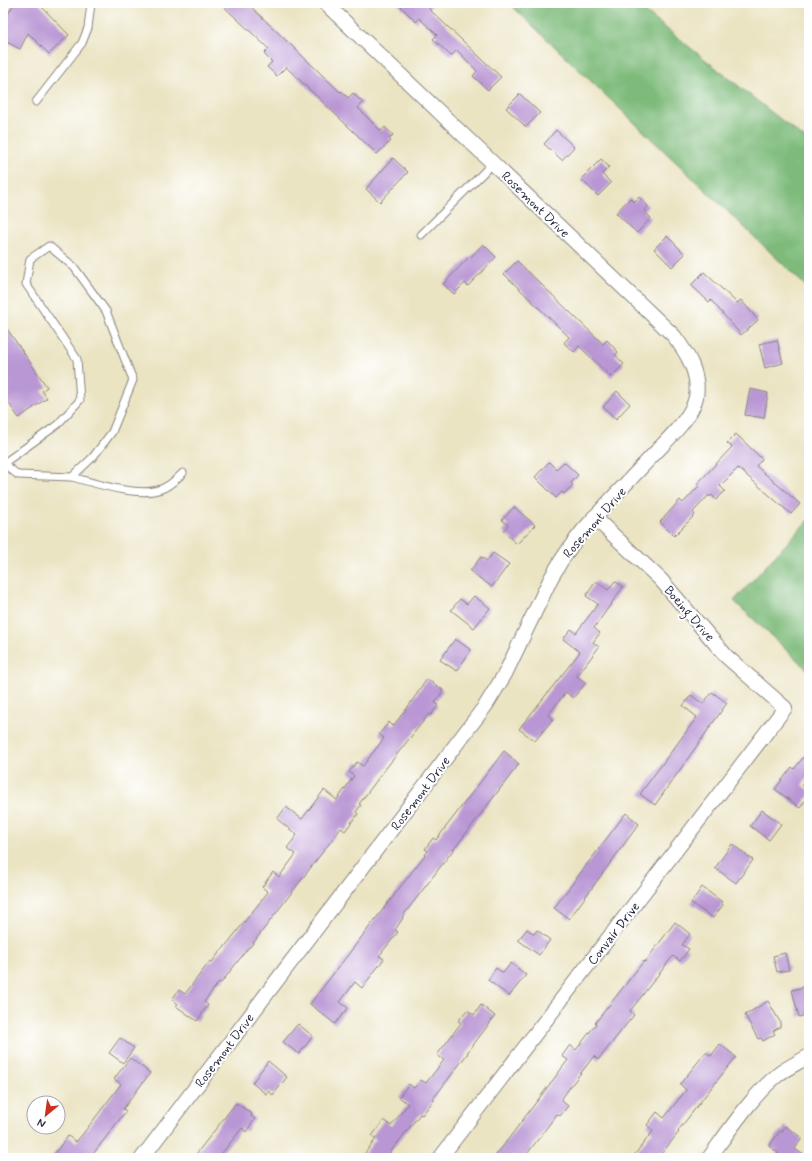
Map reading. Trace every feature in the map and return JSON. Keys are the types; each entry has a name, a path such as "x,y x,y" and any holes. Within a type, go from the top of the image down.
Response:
{"street":[{"name":"Rosemont Drive","path":"142,1158 486,705 505,674 542,594 559,563 594,517 683,421 696,397 696,385 691,362 683,348 670,332 325,3"},
{"name":"Boeing Drive","path":"594,517 661,580 727,657 785,708"},
{"name":"Convair Drive","path":"440,1158 785,708"},
{"path":"709,1158 750,1104 767,1086 779,1074 809,1056"}],"lane":[{"path":"36,102 82,43 88,28 91,3"},
{"path":"421,235 493,163"},
{"path":"72,477 93,457 112,432 132,380 106,311 74,267 49,246 30,259 26,284 77,359 80,400 57,425 3,463 18,474 72,477 136,492 149,492 160,489 172,483 183,473"}],"green space":[{"path":"513,3 634,3 809,142 809,289 511,5"},
{"path":"809,519 809,671 734,601"}],"building":[{"path":"14,3 38,3 69,35 49,54 28,33 20,49 3,40 3,24"},
{"path":"220,3 247,3 340,92 341,91 348,98 353,93 363,103 358,108 381,131 385,127 393,135 389,139 391,141 377,154 286,67 277,76 267,67 272,62 264,54 269,49"},
{"path":"397,3 434,3 429,9 501,77 488,90 473,76 477,71 457,50 451,56 433,39 437,35 419,18 416,22"},
{"path":"520,94 540,113 526,127 506,108"},
{"path":"556,130 574,147 562,160 544,144"},
{"path":"393,158 408,172 380,202 366,189"},
{"path":"601,159 609,167 602,174 611,183 598,196 581,179"},
{"path":"639,197 648,206 644,211 651,218 637,233 616,213 630,198 634,202"},
{"path":"667,236 685,254 672,267 654,249"},
{"path":"483,244 496,257 468,286 465,283 454,294 443,284"},
{"path":"517,261 603,344 607,340 618,352 615,355 624,364 611,377 579,346 574,352 564,343 569,337 504,274"},
{"path":"704,272 737,303 741,300 758,320 741,335 711,300 709,302 691,285"},
{"path":"3,323 47,387 42,391 47,398 19,418 3,395"},
{"path":"777,340 783,363 765,368 759,344"},
{"path":"750,389 768,393 764,418 745,415"},
{"path":"617,391 630,404 616,419 603,407"},
{"path":"736,434 762,459 756,466 800,504 791,514 738,468 720,486 725,491 716,500 712,495 710,497 709,495 693,512 695,515 674,536 660,522 680,500 683,503 699,486 697,484 732,447 727,443"},
{"path":"549,462 556,469 564,462 578,475 571,483 573,485 564,494 562,492 556,498 535,477"},
{"path":"514,507 535,525 517,544 503,531 508,525 502,520"},
{"path":"493,553 509,564 492,587 470,571 481,557 487,561"},
{"path":"596,581 608,590 615,581 623,587 594,628 600,633 593,642 599,647 577,676 586,683 573,698 566,692 548,715 553,719 535,741 519,729 580,652 563,639 571,629 576,633 598,604 586,596"},
{"path":"474,596 490,608 474,628 451,610 460,599 467,604"},
{"path":"455,639 471,650 457,671 440,660"},
{"path":"427,679 443,690 435,703 438,705 431,715 429,714 359,804 361,805 356,812 358,814 345,831 341,828 250,947 221,983 219,982 204,1002 208,1005 197,1021 176,1006 178,1004 172,999 179,990 185,994 210,961 212,962 223,949 268,892 262,887 273,872 279,877 296,854 287,848 297,835 277,819 286,807 302,819 324,790 337,800 354,776 349,772 357,762 363,766 384,738 379,734 389,722 393,726"},
{"path":"712,692 727,703 655,805 640,794 697,717 683,706 691,695 703,704"},
{"path":"809,750 809,776 802,785 809,790 809,795 800,808 775,789 792,767 794,769"},
{"path":"504,751 519,764 402,917 403,918 395,930 398,932 379,956 384,959 362,988 355,982 340,1002 348,1008 335,1024 310,1004 428,851 425,849 433,838 436,840"},
{"path":"762,810 781,824 769,840 750,826"},
{"path":"626,813 639,824 569,919 554,908"},
{"path":"732,844 753,860 736,883 715,868"},
{"path":"702,887 722,902 721,903 723,905 713,918 691,903"},
{"path":"675,922 690,934 682,945 689,949 680,961 673,956 630,1011 634,1015 598,1060 594,1056 570,1087 561,1100 568,1106 560,1116 557,1114 524,1158 494,1158 568,1060 562,1056 570,1045 576,1050 596,1024 595,1023 644,961 645,962"},
{"path":"527,929 534,934 537,930 550,940 539,955 518,940"},
{"path":"785,953 789,970 777,972 773,956"},
{"path":"511,963 526,975 509,996 488,980 496,968 503,973"},
{"path":"805,987 809,1000 809,1014 799,1017 792,990"},
{"path":"768,1001 780,1022 780,1027 773,1031 775,1034 763,1041 761,1038 758,1039 745,1015"},
{"path":"481,1005 495,1016 433,1099 434,1100 422,1115 420,1114 386,1158 361,1158 376,1139 372,1136 384,1120 391,1126 408,1104 399,1097 409,1084 414,1088 421,1080 426,1083 444,1060 437,1055 461,1023 458,1021 467,1010 474,1015"},
{"path":"298,1024 313,1036 299,1054 283,1042"},
{"path":"120,1038 134,1048 123,1063 109,1053"},
{"path":"720,1044 736,1057 678,1131 679,1132 658,1158 632,1158 653,1131 647,1125 657,1112 664,1118 686,1090 680,1084 706,1052 711,1056"},
{"path":"130,1058 150,1073 123,1109 126,1111 90,1158 51,1158 68,1136 76,1142 82,1135 121,1084 114,1079"},
{"path":"268,1061 287,1077 273,1095 268,1091 266,1094 252,1083"},
{"path":"236,1103 252,1114 251,1116 255,1119 246,1132 242,1128 218,1158 193,1158"},
{"path":"785,1126 802,1138 795,1149 808,1158 774,1158 778,1153 769,1146 780,1131 782,1132"}]}
